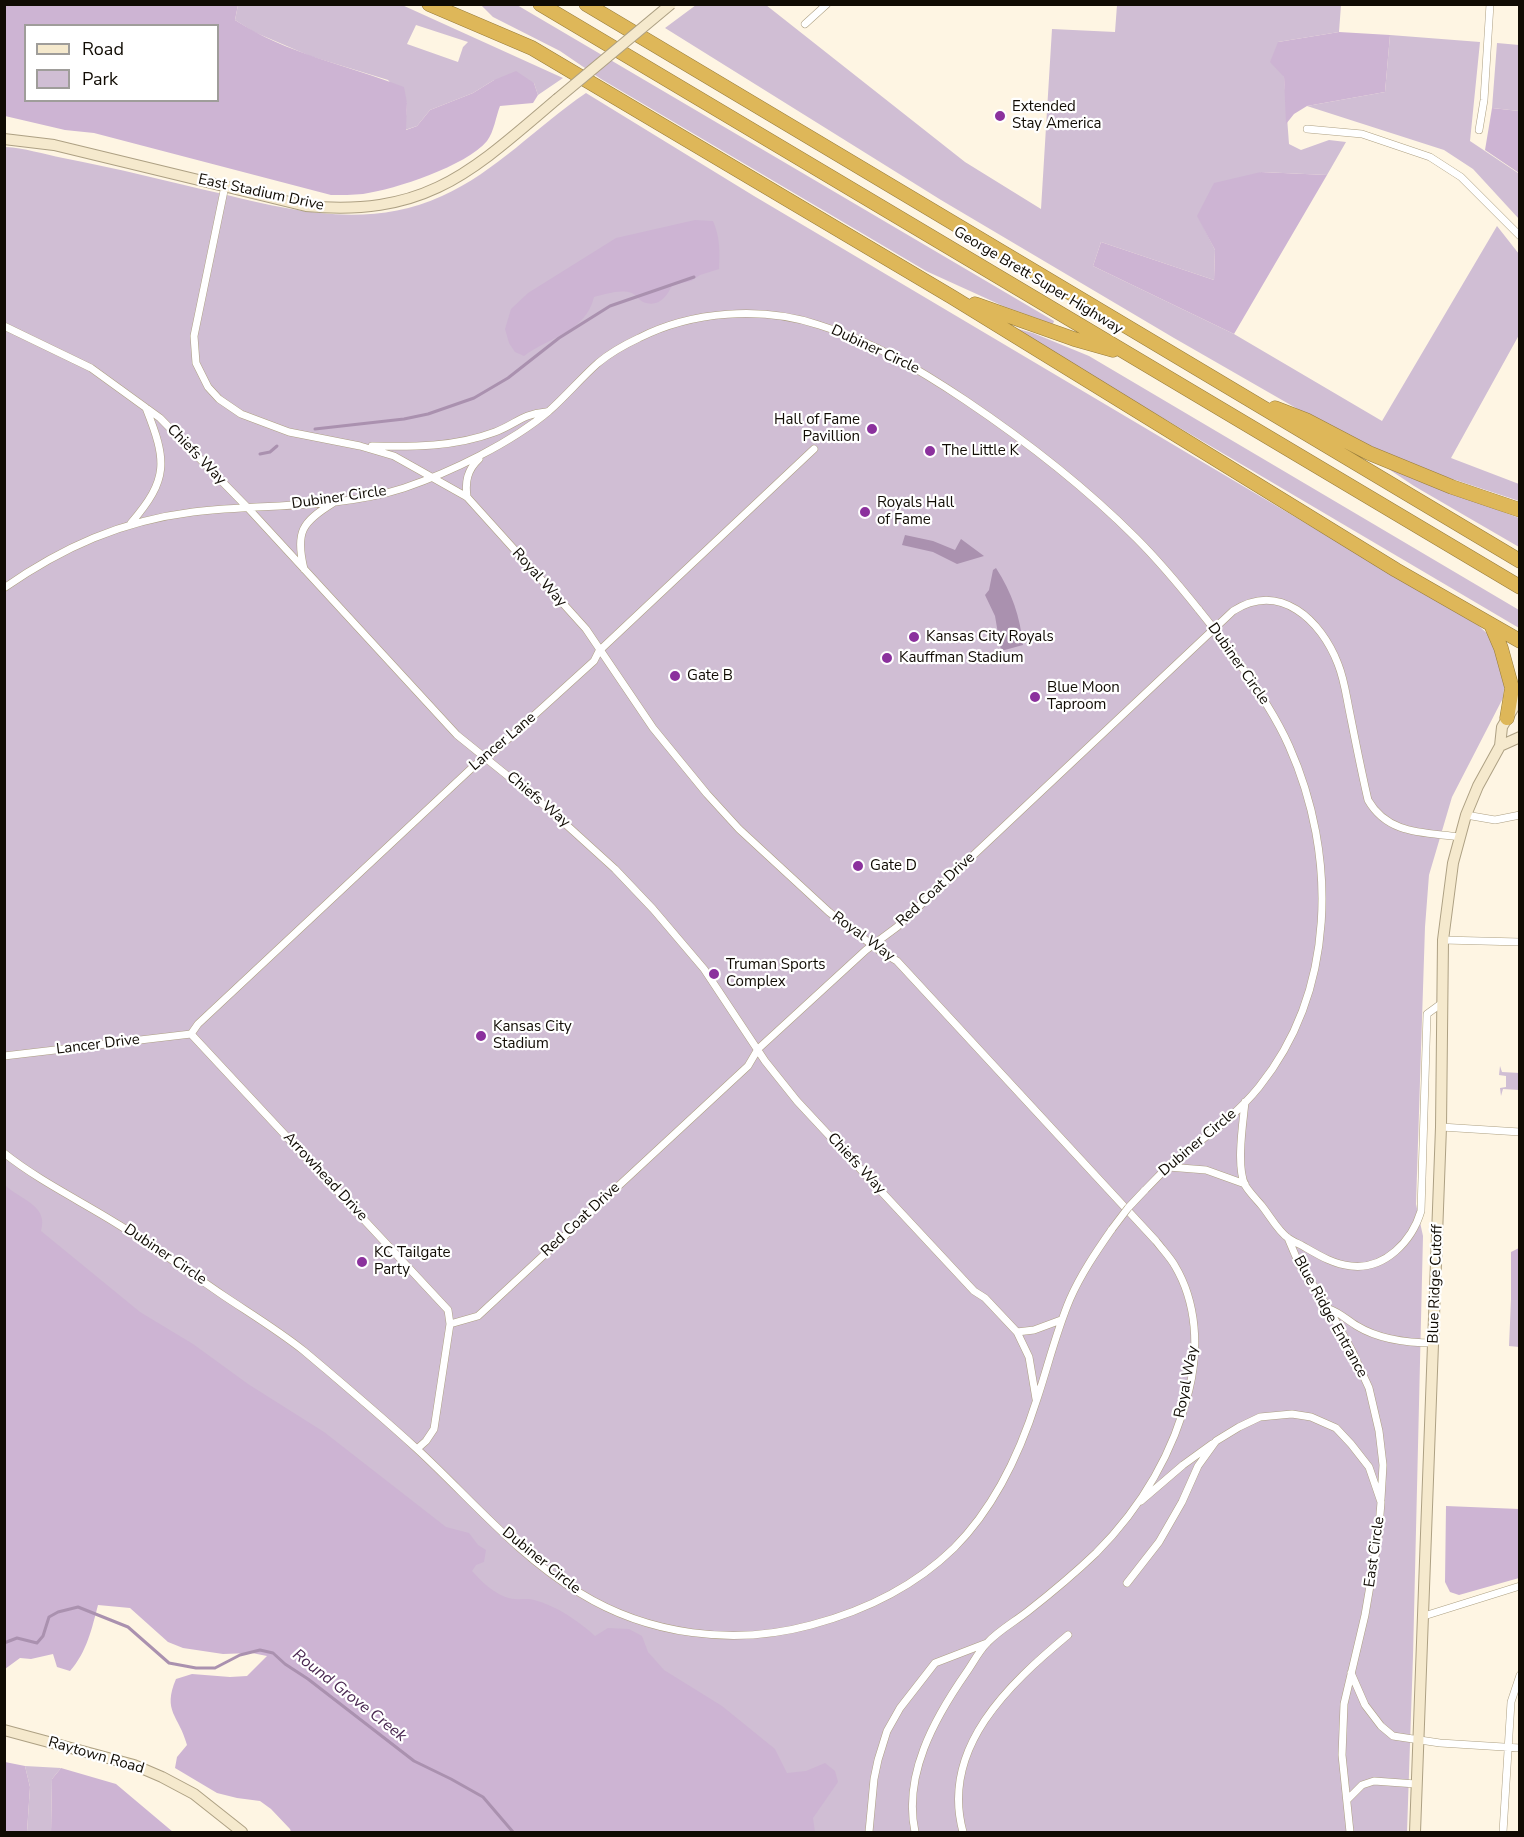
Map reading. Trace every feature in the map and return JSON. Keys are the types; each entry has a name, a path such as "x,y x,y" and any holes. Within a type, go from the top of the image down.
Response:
{"highway":[{"path":"429,4 532,48 952,297 1396,570 1520,641"},
{"name":"George Brett Super Highway","path":"540,4 1520,587"},
{"name":"George Brett Super Highway","path":"586,4 1520,561"},
{"path":"952,297 1074,339 1132,356"},
{"path":"1240,394 1306,420 1369,453 1452,487 1520,510"},
{"path":"1492,627 1508,668 1512,688 1507,718"}],"main road":[{"name":"East Stadium Drive","path":"4,139 54,145 317,207 374,207 424,194 471,170 671,4"},
{"name":"Blue Ridge Cutoff","path":"1415,1833 1441,1127 1443,940 1453,863 1460,837 1478,786 1500,746 1502,727 1520,697"},
{"path":"1500,746 1520,737"},
{"name":"Raytown Road","path":"4,1730 134,1765 162,1777 194,1794 237,1831"}],"street":[{"path":"805,24 827,4"},
{"path":"1479,130 1484,100 1490,4"},
{"path":"1307,129 1362,134 1430,157 1461,177 1520,236"},
{"name":"Royal Way","path":"225,186 194,336 194,350 201,376 208,387 219,399 241,414 290,432 360,446 394,456 467,497 586,629 653,729 739,830 829,912 897,962 1156,1241 1176,1267 1190,1303 1196,1342 1192,1377 1181,1420 1164,1461 1137,1505 1096,1553 1038,1604 987,1643 938,1716 922,1754 913,1788 915,1833"},
{"name":"Dubiner Circle","path":"4,588 64,550 130,524 195,512 363,498 401,489 433,477 490,449 547,412 597,364 642,336 675,324 715,315 753,314 795,318 819,324 894,357 935,380 1006,428 1114,516 1166,570 1227,645 1266,702 1289,746 1300,774 1312,818 1321,861 1323,894 1323,922 1318,956 1297,1024 1274,1066 1245,1102 1212,1134 1168,1167 1128,1208 1087,1265 1061,1320 1026,1432 994,1497 972,1528 938,1562 903,1587 861,1609 795,1629 754,1635 715,1635 674,1630 633,1618 586,1597 533,1559 417,1449 303,1350 142,1239 39,1177 4,1153"},
{"name":"Chiefs Way","path":"4,326 91,368 160,418 248,508 457,735 568,826 630,885 704,969 758,1049 797,1101 974,1291 985,1298 1017,1332 1029,1357 1036,1402"},
{"path":"130,524 155,492 160,474 159,441 145,406"},
{"path":"360,446 414,447 453,443 496,432 532,413 547,412"},
{"path":"467,497 468,473 473,464 490,449"},
{"name":"Lancer Lane","path":"191,1035 198,1024 232,991 474,765 487,758 594,661 599,651 814,449"},
{"path":"305,571 299,543 302,530 309,519 336,501"},
{"name":"Red Coat Drive","path":"450,1324 478,1316 748,1066 758,1049 873,945 897,927 1233,611 1256,601 1279,601 1295,608 1308,619 1330,647 1342,676 1368,800 1379,815 1398,827 1460,837"},
{"path":"1467,815 1495,820 1520,815"},
{"path":"1443,940 1520,942"},
{"path":"1245,1102 1240,1146 1245,1184 1288,1238 1325,1259 1353,1266 1366,1265 1380,1260 1400,1248 1410,1236 1421,1211 1427,1014 1442,1003"},
{"name":"Lancer Drive","path":"4,1056 191,1035"},
{"name":"Arrowhead Drive","path":"191,1035 448,1310 450,1324"},
{"path":"1441,1127 1520,1132"},
{"path":"1168,1167 1206,1170 1245,1184"},
{"name":"Blue Ridge Entrance","path":"1288,1238 1299,1264 1329,1309 1352,1351 1369,1389 1379,1431 1383,1465 1381,1502"},
{"path":"1329,1309 1358,1327 1380,1336 1408,1343 1434,1343"},
{"path":"1017,1332 1034,1330 1061,1320"},
{"path":"417,1449 434,1429 450,1324"},
{"name":"East Circle","path":"1137,1505 1183,1465 1216,1441 1260,1417 1292,1414 1311,1417 1336,1428 1369,1467 1381,1502 1378,1539 1367,1604 1344,1704 1342,1755 1350,1833"},
{"name":"East Circle","path":"1127,1583 1159,1542 1182,1502 1198,1467 1216,1441"},
{"path":"1424,1616 1520,1586"},
{"path":"963,1833 959,1810 959,1783 970,1744 984,1721 1014,1685 1039,1659 1068,1635"},
{"path":"868,1833 878,1760 887,1731 900,1708 935,1663 987,1643"},
{"path":"1351,1672 1365,1705 1381,1726 1393,1736 1419,1741 1520,1748"},
{"path":"1503,1833 1510,1702 1520,1675"},
{"path":"1347,1800 1362,1785 1374,1781 1416,1784"}],"green space":[{"path":"238,5 402,5 563,78 538,95 534,83 494,80 473,93 430,110 417,126 405,130 407,103 388,80 310,56 254,32 235,20","holes":["416,25 468,42 463,47 458,62 407,44"]},
{"path":"481,5 517,5 1054,321 1053,324 1003,306 926,271 601,79 560,51 493,17"},
{"path":"696,5 766,5 965,162 1041,209 1052,29 1115,32 1117,5 1341,5 1339,32 1278,42 1284,77 1289,144 1301,150 1329,140 1346,142 1327,175 1261,172 1198,216 1215,250 1214,280 1101,242 1093,266 1234,334 1382,421 1497,226 1519,254 1519,335 1451,458 1519,484 1519,501 1395,460 1329,427 941,200 665,28"},
{"path":"1390,35 1480,42 1470,141 1519,172 1519,219 1473,169 1444,150 1307,106 1385,92"},
{"path":"1497,43 1519,45 1519,111 1492,108"},
{"name":"Truman Sports Complex","path":"586,93 754,196 1479,626 1492,638 1505,680 1503,698 1452,797 1429,875 1425,927 1416,1204 1423,1236 1407,1832 765,1832 5,1238 5,147 34,151 278,207 360,215 415,206 462,186 498,162"},
{"path":"1007,326 1033,333 1089,356 1519,610 1519,628"},
{"path":"1387,468 1519,518 1519,547 1414,486"},
{"path":"1500,1066 1502,1072 1520,1073 1519,1090 1503,1089 1501,1096 1500,1088 1506,1087 1506,1076 1499,1075"},
{"path":"1511,1300 1519,1300 1519,1347 1509,1346"},
{"path":"25,1766 61,1768 52,1779 51,1832 27,1832 30,1787"}],"shaded area":[{"path":"4,5 238,5 235,20 275,42 404,87 407,103 406,130 417,126 430,110 473,93 494,80 516,71 534,83 538,95 533,103 500,106 487,141 463,159 411,182 351,195 331,195 94,133 65,130 5,116"},
{"path":"1339,32 1390,35 1385,92 1307,106 1294,114 1286,124 1284,77 1270,62 1278,42"},
{"path":"1492,108 1519,111 1519,173 1485,150"},
{"path":"1261,172 1327,175 1234,334 1093,266 1101,242 1214,280 1215,250 1197,216 1214,183"},
{"path":"695,220 713,221 719,245 719,269 700,275 691,281 672,285 665,297 653,304 643,302 627,292 613,292 594,297 590,309 575,326 524,356 515,352 509,343 505,329 511,309 528,293 616,238"},
{"path":"905,535 933,541 955,550 961,539 984,556 957,564 933,552 902,545"},
{"path":"996,568 1007,586 1014,605 1023,645 1001,651 995,616 985,595 989,590 993,570"},
{"path":"5,1185 37,1209 41,1215 41,1231 140,1312 193,1344 248,1384 324,1432 446,1527 469,1533 478,1545 486,1550 484,1562 476,1565 472,1571 491,1589 509,1598 531,1599 551,1606 574,1619 595,1636 608,1628 629,1629 642,1636 648,1652 664,1670 722,1706 775,1749 787,1773 806,1771 825,1763 835,1771 838,1782 813,1818 815,1832 291,1832 271,1809 260,1801 217,1793 175,1768 177,1757 187,1745 171,1706 172,1690 176,1679 192,1674 247,1676 267,1656 252,1653 223,1654 183,1648 168,1642 130,1608 98,1605 85,1648 70,1671 57,1667 53,1654 31,1659 20,1658 5,1669"},
{"path":"1519,1248 1519,1300 1511,1300 1511,1252"},
{"path":"1446,1506 1519,1509 1519,1578 1459,1595 1450,1592 1445,1582"},
{"path":"5,1762 25,1766 30,1787 27,1832 5,1832"},
{"path":"61,1768 116,1784 173,1832 51,1832 52,1779"}],"waterway":[{"path":"315,429 404,419 428,414 474,398 508,378 559,338 610,306 694,277"},
{"path":"260,454 270,452 277,446"},
{"name":"Round Grove Creek","path":"4,1643 17,1638 37,1643 43,1636 49,1617 78,1607 128,1627 169,1663 196,1668 215,1668 240,1655 260,1650 273,1653 414,1761 483,1797 513,1832"}],"place":[{"name":"Extended Stay America","path":"1000,116"},
{"name":"Hall of Fame Pavillion","path":"872,429"},
{"name":"The Little K","path":"930,451"},
{"name":"Royals Hall of Fame","path":"865,512"},
{"name":"Kansas City Royals","path":"914,637"},
{"name":"Kauffman Stadium","path":"887,658"},
{"name":"Gate B","path":"675,676"},
{"name":"Blue Moon Taproom","path":"1035,697"},
{"name":"Gate D","path":"858,866"},
{"name":"Truman Sports Complex","path":"714,974"},
{"name":"Kansas City Stadium","path":"481,1036"},
{"name":"KC Tailgate Party","path":"362,1262"}]}
